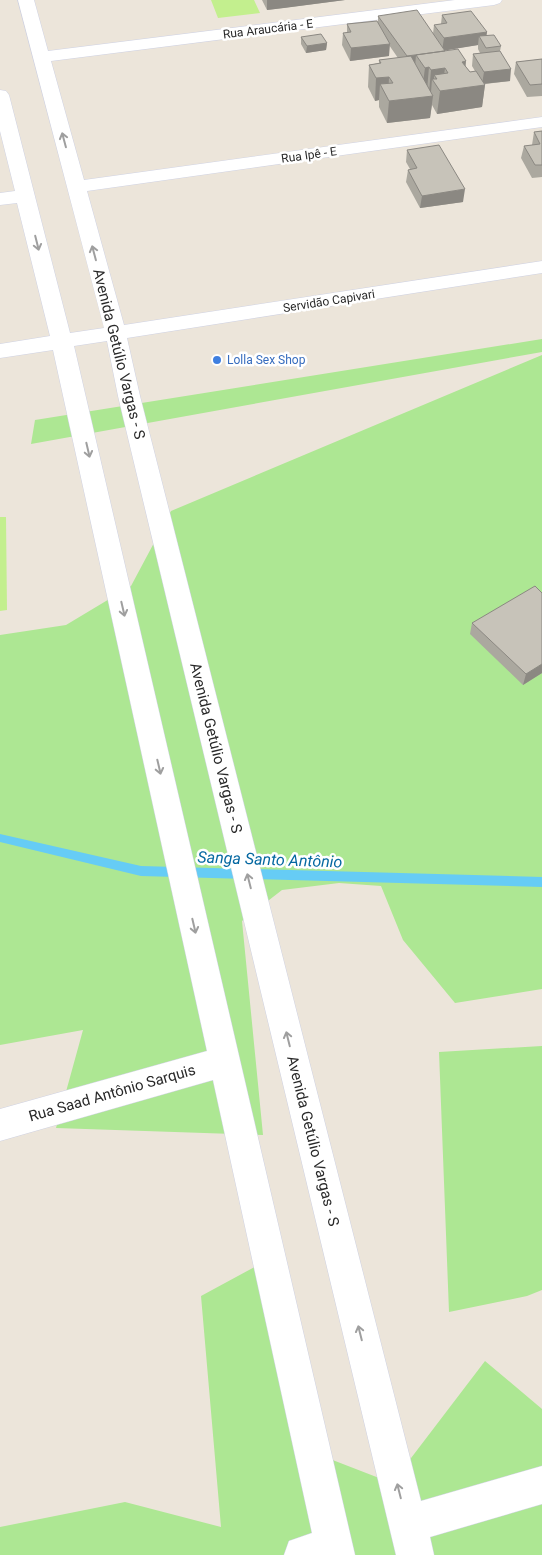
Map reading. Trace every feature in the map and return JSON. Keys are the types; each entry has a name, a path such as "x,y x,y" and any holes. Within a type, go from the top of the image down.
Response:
{"street":[{"name":"Avenida Getúlio Vargas - S","path":"26,0 116,334 129,396 411,1540"},
{"name":"Rua Araucária - E","path":"41,57 494,0"},
{"path":"0,95 77,402 225,1062 324,1552"},
{"name":"Rua Ipê - E","path":"76,187 542,122"},
{"path":"0,199 25,196"},
{"name":"Servidão Capivari","path":"0,351 542,268"},
{"name":"Rua Saad Antônio Sarquis","path":"0,1125 225,1062"},
{"path":"411,1540 542,1485"}],"green space":[{"path":"211,0 254,0 260,13 218,18"},
{"path":"542,339 542,352 31,444 35,420"},
{"path":"542,355 542,989 455,1003 403,940 381,886 339,883 282,890 242,921 263,1135 56,1128 83,1030 0,1045 0,635 66,625 131,586 171,511"},
{"path":"0,517 6,517 7,610 0,611"},
{"path":"542,1046 542,1290 527,1296 449,1312 439,1052"},
{"path":"273,1257 330,1459 392,1483 485,1361 542,1409 542,1555 0,1555 0,1527 125,1502 221,1527 201,1296"}],"building":[{"path":"417,10 445,51 407,56 378,16"},
{"path":"471,11 487,32 444,38 434,25 447,23 442,15"},
{"path":"377,21 390,44 351,48 343,33 351,32 347,24"},
{"path":"321,34 327,43 307,46 301,37"},
{"path":"494,35 501,46 486,48 479,36"},
{"path":"458,49 466,61 462,62 470,72 476,71 485,85 440,91 432,79 437,79 434,75 448,73 445,68 431,70 429,67 425,68 416,55"},
{"path":"500,51 511,69 484,72 473,54"},
{"path":"411,56 433,96 389,101 380,84 393,83 389,77 376,78 369,65 381,63 379,60"},
{"path":"542,59 542,84 530,85 516,62"},
{"path":"542,131 542,165 535,165 524,146 540,144 534,132"},
{"path":"439,145 465,189 422,196 408,170 417,168 407,150"},
{"path":"535,586 542,593 542,664 526,674 472,623"}],"waterway":[{"name":"Sanga Santo Antônio","path":"0,838 141,871 542,882"}],"place":[{"name":"Lolla Sex Shop","path":"217,360"}]}
